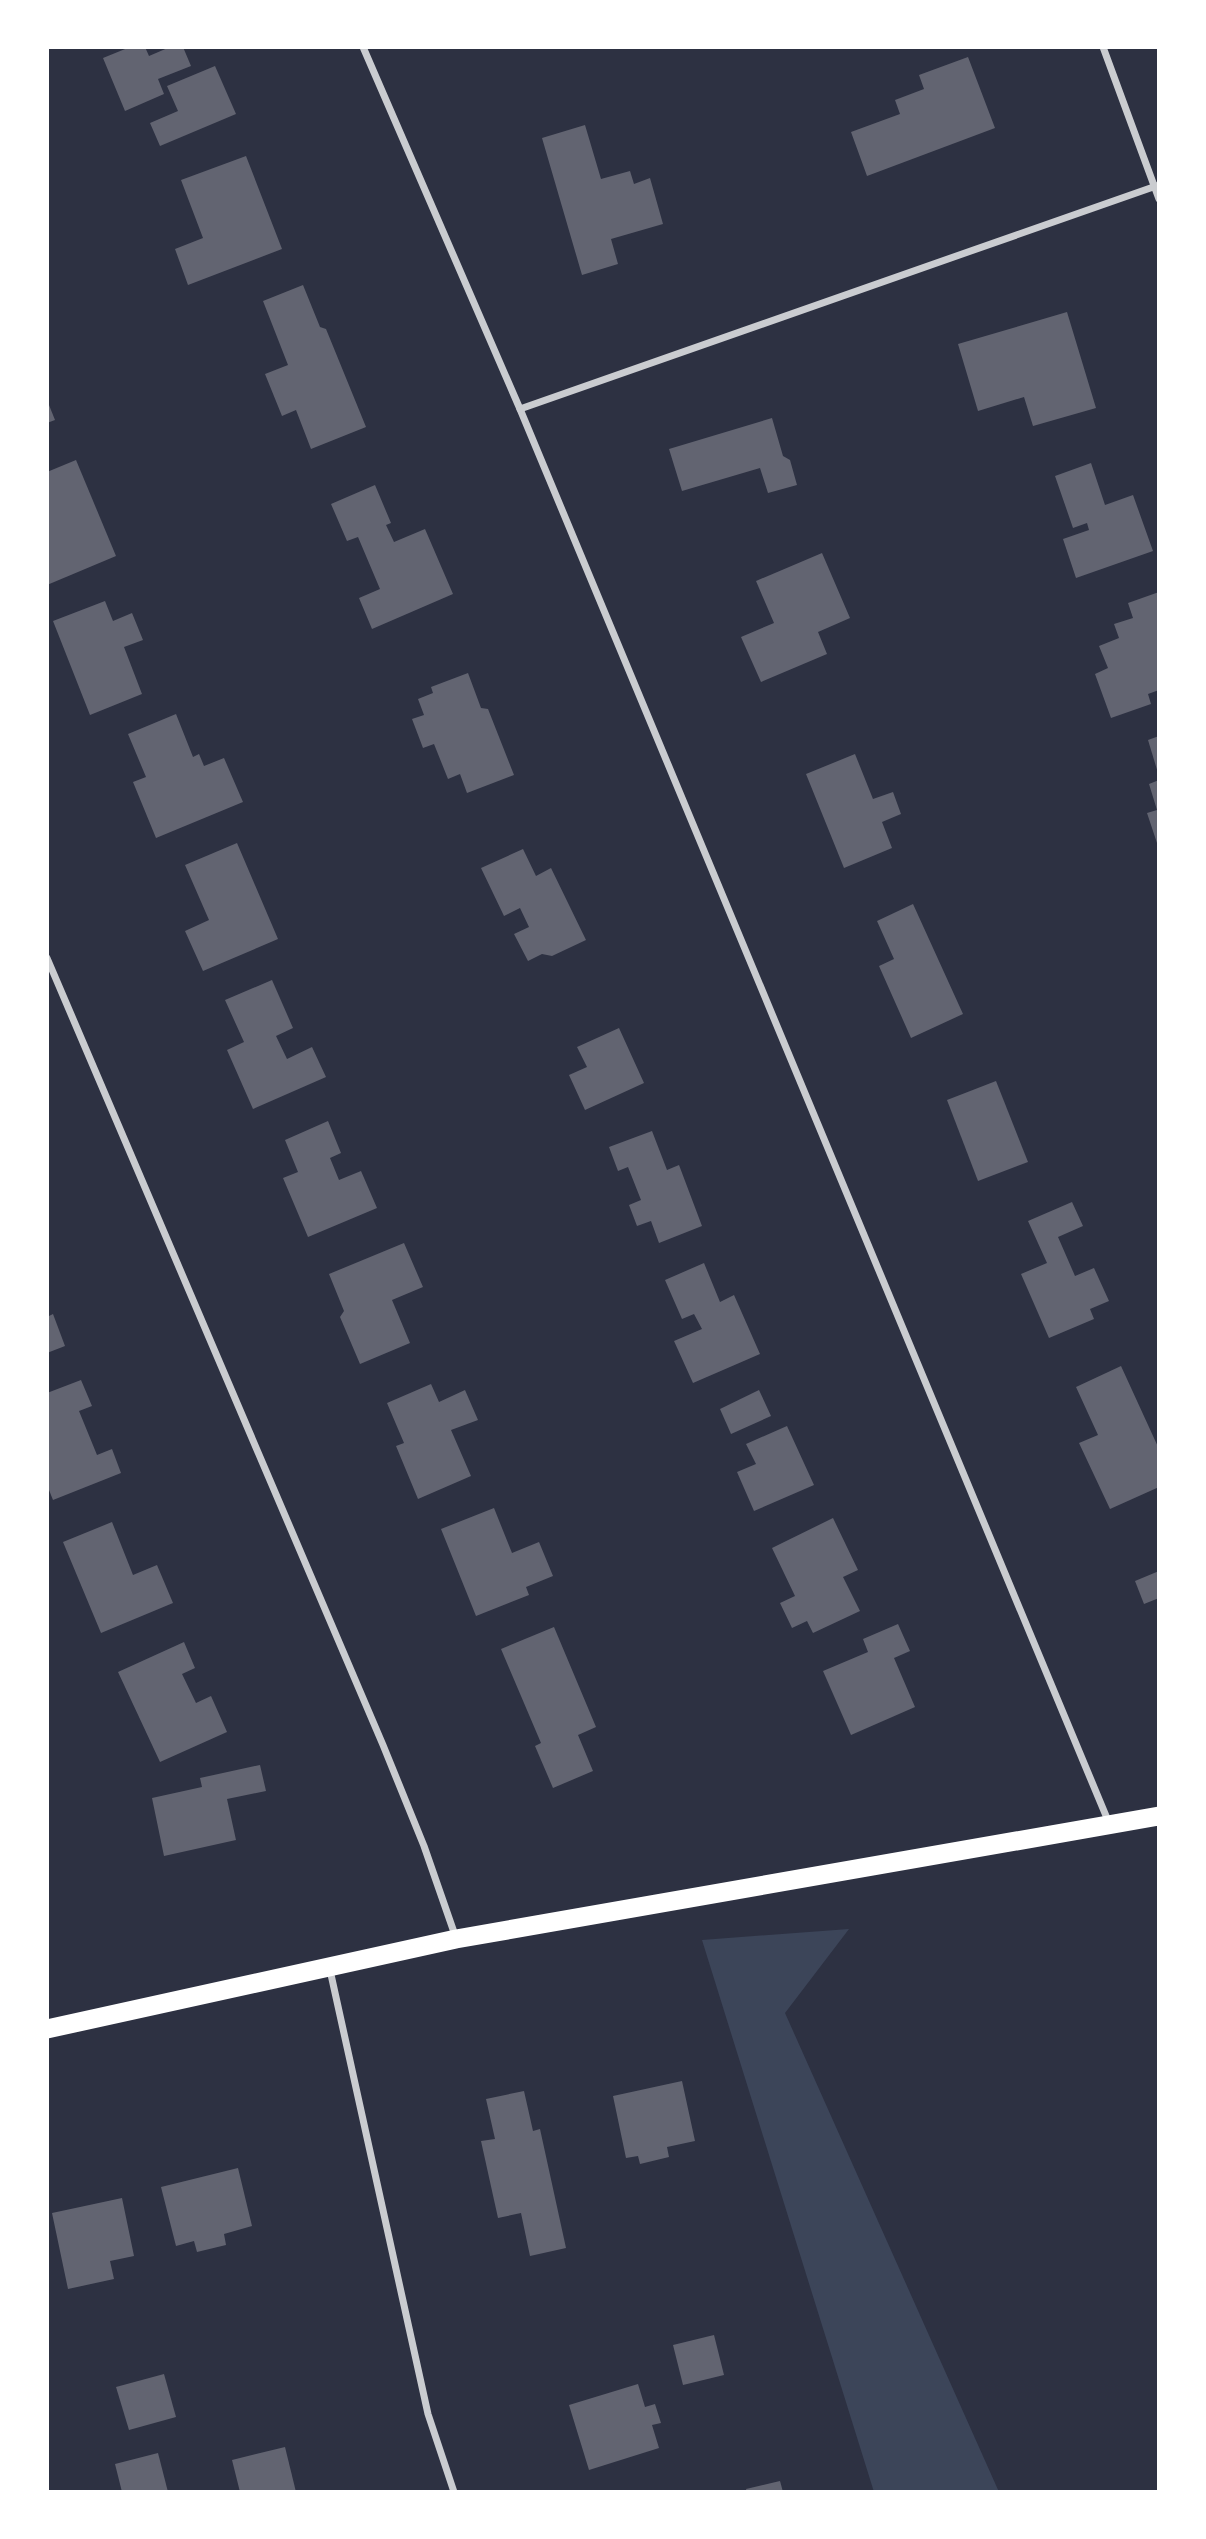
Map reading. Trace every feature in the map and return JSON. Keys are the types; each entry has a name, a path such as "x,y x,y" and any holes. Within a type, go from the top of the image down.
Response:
{"highway":[{"path":"47,2029 456,1939 1159,1816"}],"street":[{"path":"363,47 520,409 1109,1824"},
{"path":"1104,47 1157,186 1159,198"},
{"path":"520,409 1157,186"},
{"path":"47,957 383,1745 424,1846 456,1939"},
{"path":"329,1966 428,2414 454,2492"}],"shaded area":[{"path":"849,1929 785,2013 999,2492 874,2492 702,1940"}],"building":[{"path":"130,47 145,47 149,56 170,47 183,47 191,66 158,79 164,94 125,111 103,58"},
{"path":"968,57 995,128 867,176 851,132 900,114 895,100 924,89 919,75"},
{"path":"215,66 236,114 160,146 150,123 178,111 167,86"},
{"path":"585,125 601,179 630,171 634,184 650,178 663,224 611,239 618,264 582,275 542,138"},
{"path":"246,156 282,249 188,285 175,249 203,238 181,180"},
{"path":"303,285 320,327 326,329 366,427 311,449 296,410 282,416 265,374 288,365 263,301"},
{"path":"1067,312 1096,408 1033,426 1024,397 978,411 958,344"},
{"path":"47,400 55,420 47,423"},
{"path":"772,418 783,456 790,460 797,485 768,493 760,468 682,491 669,449"},
{"path":"76,460 116,556 47,585 47,472"},
{"path":"1091,463 1105,505 1133,495 1153,551 1076,578 1063,539 1089,530 1087,523 1073,528 1055,476"},
{"path":"375,485 391,523 386,525 394,542 425,529 453,594 372,629 359,598 380,589 358,537 347,541 331,504"},
{"path":"822,553 850,618 818,632 827,654 761,682 741,637 774,623 756,581"},
{"path":"1159,592 1159,690 1148,694 1151,704 1111,718 1095,674 1108,668 1099,646 1119,638 1114,624 1133,618 1128,603"},
{"path":"105,601 113,621 132,613 143,640 124,647 142,694 90,715 53,621"},
{"path":"468,673 481,708 488,709 514,775 467,793 460,774 448,779 434,744 423,748 412,719 424,715 418,699 433,693 431,687"},
{"path":"176,714 193,757 199,754 204,766 224,758 243,802 156,838 133,782 146,777 128,734"},
{"path":"1159,736 1159,773 1158,773 1148,740"},
{"path":"855,754 873,799 893,792 901,814 882,822 892,848 844,868 806,774"},
{"path":"1159,780 1158,846 1147,813 1157,810 1149,784"},
{"path":"237,843 278,939 203,971 185,931 209,920 185,865"},
{"path":"523,849 536,876 551,868 586,940 552,956 542,954 528,961 514,934 529,927 520,908 504,916 481,868"},
{"path":"913,904 963,1014 911,1038 879,966 894,959 877,921"},
{"path":"272,980 293,1028 276,1036 287,1059 312,1047 326,1077 253,1109 227,1050 244,1042 225,1000"},
{"path":"619,1028 644,1083 585,1110 569,1075 587,1067 577,1047"},
{"path":"996,1081 1028,1162 978,1181 947,1100"},
{"path":"328,1121 341,1153 330,1158 339,1180 361,1171 377,1208 308,1237 283,1178 298,1172 285,1140"},
{"path":"652,1131 667,1170 679,1165 702,1226 659,1243 651,1221 637,1226 629,1205 641,1200 628,1167 618,1171 609,1147"},
{"path":"1072,1202 1083,1226 1058,1237 1075,1276 1094,1268 1109,1301 1090,1309 1094,1319 1049,1338 1021,1274 1047,1263 1028,1221"},
{"path":"404,1243 423,1287 392,1300 410,1343 360,1364 340,1317 344,1311 329,1274"},
{"path":"704,1263 720,1302 734,1295 760,1354 693,1383 674,1341 702,1329 694,1314 682,1319 665,1280"},
{"path":"53,1314 65,1346 47,1353 47,1317"},
{"path":"1121,1366 1159,1449 1159,1487 1110,1509 1079,1443 1098,1435 1076,1387"},
{"path":"81,1380 92,1406 79,1411 97,1455 112,1449 121,1473 53,1500 47,1485 47,1393"},
{"path":"431,1384 439,1402 465,1390 478,1420 451,1430 471,1476 418,1499 396,1446 404,1443 387,1403"},
{"path":"759,1390 771,1416 731,1434 720,1409"},
{"path":"787,1426 814,1485 754,1511 737,1472 756,1464 746,1444"},
{"path":"494,1508 512,1553 539,1542 553,1576 526,1587 529,1595 476,1616 441,1529"},
{"path":"833,1518 858,1570 843,1577 860,1611 813,1633 807,1621 792,1628 780,1603 795,1596 772,1548"},
{"path":"112,1522 133,1575 157,1565 173,1603 101,1633 63,1542"},
{"path":"1159,1571 1159,1598 1144,1604 1135,1581"},
{"path":"898,1624 910,1651 894,1658 915,1707 851,1735 823,1671 868,1652 863,1639"},
{"path":"554,1627 596,1727 578,1735 593,1771 553,1788 535,1746 541,1743 501,1649"},
{"path":"184,1642 195,1668 182,1674 196,1703 211,1696 227,1732 160,1762 118,1672"},
{"path":"260,1765 266,1791 227,1799 236,1840 164,1856 152,1798 202,1787 200,1778"},
{"path":"682,2081 695,2141 667,2147 669,2157 640,2164 638,2156 626,2158 613,2096"},
{"path":"524,2091 533,2131 540,2129 566,2248 530,2256 521,2213 498,2218 481,2141 495,2139 486,2099"},
{"path":"238,2168 252,2226 224,2234 226,2245 197,2252 194,2241 176,2246 161,2187"},
{"path":"122,2198 134,2256 110,2261 114,2279 68,2289 52,2213"},
{"path":"714,2335 724,2375 683,2385 673,2345"},
{"path":"164,2374 176,2417 129,2430 116,2387"},
{"path":"638,2384 645,2407 655,2404 661,2423 652,2425 659,2448 589,2470 569,2405"},
{"path":"285,2447 296,2492 240,2492 232,2460"},
{"path":"158,2453 168,2492 122,2492 115,2464"},
{"path":"780,2481 783,2492 747,2492 746,2489"}]}
